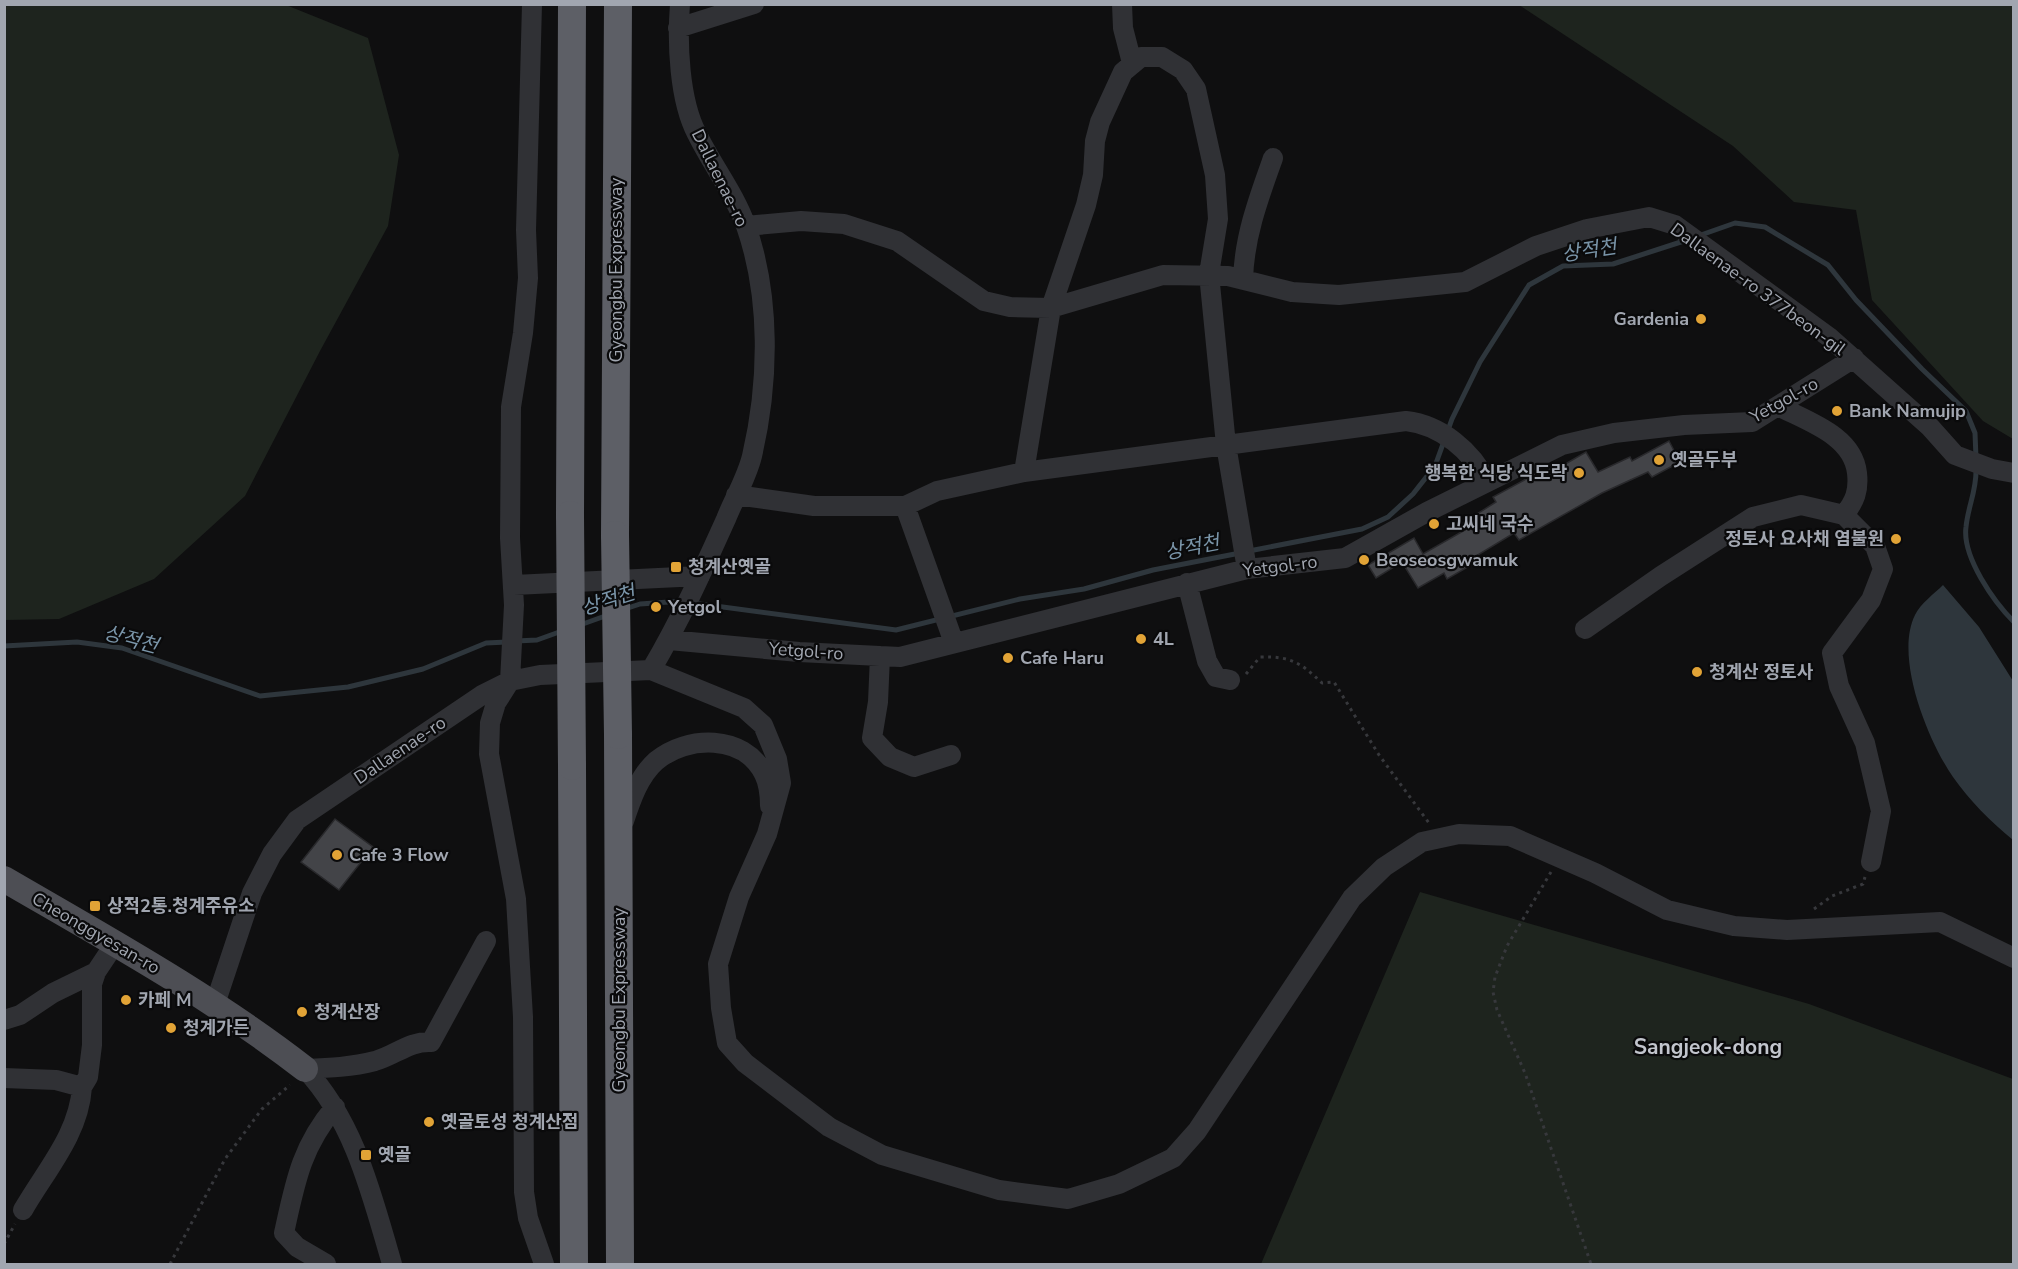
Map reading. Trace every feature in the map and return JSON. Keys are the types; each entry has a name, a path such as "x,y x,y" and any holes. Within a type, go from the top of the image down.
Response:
{"highway":[{"path":"572,4 570,515 574,1264"},
{"name":"Gyeongbu Expressway","path":"618,4 615,535 619,850 620,1264"}],"main road":[{"name":"Cheonggyesan-ro","path":"4,879 116,942 216,1004 305,1069"}],"street":[{"path":"532,4 527,195 528,278 523,333 511,407 510,538 514,605 510,681 496,703 490,723 489,753 516,899 523,1017 524,1192 528,1218 544,1264"},
{"name":"Dallaenae-ro","path":"669,639 697,583 752,458 764,382 762,294 746,226 695,131 683,86 678,28 680,4"},
{"path":"678,28 754,4"},
{"path":"1122,4 1123,28 1132,63"},
{"path":"1024,472 1051,308 1086,205 1093,175 1095,141 1100,122 1116,81 1132,63 1142,57 1162,57 1183,70 1196,89 1210,148 1218,219 1209,274 1226,445 1247,569"},
{"path":"1244,279 1244,258 1258,198 1273,158"},
{"name":"Dallaenae-ro 377beon-gil","path":"746,226 801,221 844,224 897,241 984,301 1010,307 1051,308 1163,274 1209,274 1244,279 1292,292 1340,295 1465,282 1536,246 1587,229 1649,217 1675,225 1854,358 1930,427 1955,454 1992,469 2013,473"},
{"name":"Yetgol-ro","path":"669,639 799,652 900,657 952,635 1247,569 1345,558 1487,482 1562,445 1614,433 1684,425 1752,423 1854,358"},
{"path":"1780,407 1843,442 1856,460 1858,486 1854,502 1844,514"},
{"path":"736,495 814,506 905,506 937,491 1024,472 1406,421 1429,427 1470,453 1487,482"},
{"path":"1585,629 1660,576 1753,517 1801,505 1844,514 1875,546 1883,569 1871,600 1832,653 1839,686 1865,744 1881,811 1871,862"},
{"path":"905,506 952,635"},
{"path":"514,585 651,576 697,583"},
{"path":"1187,583 1207,662 1216,677 1230,680"},
{"path":"669,639 651,670 744,708 764,725 777,759 781,783 767,834 738,897 718,964 721,1008 727,1043 745,1063 829,1127 882,1155 999,1190 1068,1199 1119,1184 1173,1158 1197,1131 1352,898 1384,867 1422,842 1459,834 1510,836 1667,910 1734,926 1787,930 1940,922 2013,958"},
{"path":"880,656 878,702 872,738 890,758 914,767 951,755"},
{"name":"Dallaenae-ro","path":"216,1004 252,892 272,854 297,820 482,695 510,681 540,675 651,670"},
{"path":"619,850 630,804 644,776 655,762 674,749 690,743 725,744 740,750 759,767 769,787 770,806 767,834"},
{"path":"305,1069 357,1065 378,1060 416,1042 432,1042 486,941"},
{"path":"23,1210 75,1126 81,1107 82,1087 88,1077 92,1045 94,1014 90,998 96,972 116,942"},
{"path":"4,1020 20,1015 53,993 96,972"},
{"name":"Cheonggyesan-ro","path":"305,1069 335,1107 370,1186 392,1264"},
{"path":"4,1078 56,1080 82,1087"},
{"path":"326,1264 297,1247 284,1233 303,1156 316,1129 335,1107"}],"path":[{"path":"1230,680 1245,675 1260,657 1277,656 1298,661 1322,683 1334,682 1391,773 1441,838"},
{"path":"1559,858 1507,946 1495,977 1493,992 1497,1010 1525,1073 1591,1264"},
{"path":"1814,909 1832,896 1863,884 1871,862"},
{"path":"170,1264 225,1159 262,1109 305,1069"}],"shaded area":[{"path":"4,5 286,5 368,38 399,155 388,226 245,496 154,579 59,619 5,620"},
{"path":"1519,5 2013,5 2013,439 1983,421 1872,300 1856,210 1794,202 1733,146"},
{"path":"1943,585 1979,627 2013,681 2013,840 1981,810 1953,777 1924,721 1917,698 1911,675 1910,633 1917,611"},
{"path":"1420,892 1809,1004 2013,1079 2013,1264 1261,1264"}],"building":[{"path":"1669,441 1680,462 1652,477 1648,472 1602,493 1519,540 1514,533 1471,559 1473,564 1447,579 1444,573 1418,588 1402,562 1376,578 1368,565 1414,538 1423,554 1465,530 1461,524 1496,502 1493,497 1552,465 1555,470 1586,452 1598,472 1630,457 1632,461"},
{"name":"Cafe 3 Flow","path":"335,819 373,847 339,890 301,862"}],"waterway":[{"name":"상적천","path":"1698,236 1735,223 1765,227 1828,265 1856,300 1966,411 1975,433 1976,458"},
{"name":"상적천","path":"1249,551 1362,529 1388,517 1413,494 1435,466 1452,419 1480,362 1529,285 1563,266 1613,264 1687,240"},
{"name":"상적천","path":"1976,468 1966,527 1969,552 1989,591 2014,622"},
{"name":"상적천","path":"693,603 896,630 1020,599 1084,589 1153,570 1240,553"},
{"name":"상적천","path":"625,609 640,604 683,601"},
{"name":"상적천","path":"580,625 608,615"},
{"name":"상적천","path":"516,641 537,640 562,631"},
{"name":"상적천","path":"4,646 77,642 122,648 260,696 348,687 423,669 486,643 507,642"}],"place":[{"name":"Gardenia","path":"1701,319"},
{"name":"Bank Namujip","path":"1837,411"},
{"name":"옛골두부","path":"1659,460"},
{"name":"행복한 식당 식도락","path":"1579,473"},
{"name":"고씨네 국수","path":"1434,524"},
{"name":"정토사 요사채 염불원","path":"1896,539"},
{"name":"Beoseosgwamuk","path":"1364,560"},
{"name":"청계산옛골","path":"676,567"},
{"name":"Yetgol","path":"656,607"},
{"name":"4L","path":"1141,639"},
{"name":"Cafe Haru","path":"1008,658"},
{"name":"청계산 정토사","path":"1697,672"},
{"name":"Cafe 3 Flow","path":"337,855"},
{"name":"상적2통.청계주유소","path":"95,906"},
{"name":"카페 M","path":"126,1000"},
{"name":"청계산장","path":"302,1012"},
{"name":"청계가든","path":"171,1028"},
{"name":"옛골토성 청계산점","path":"429,1122"},
{"name":"옛골","path":"366,1155"}],"district":[{"name":"Sangjeok-dong","path":"1708,1047"}]}
